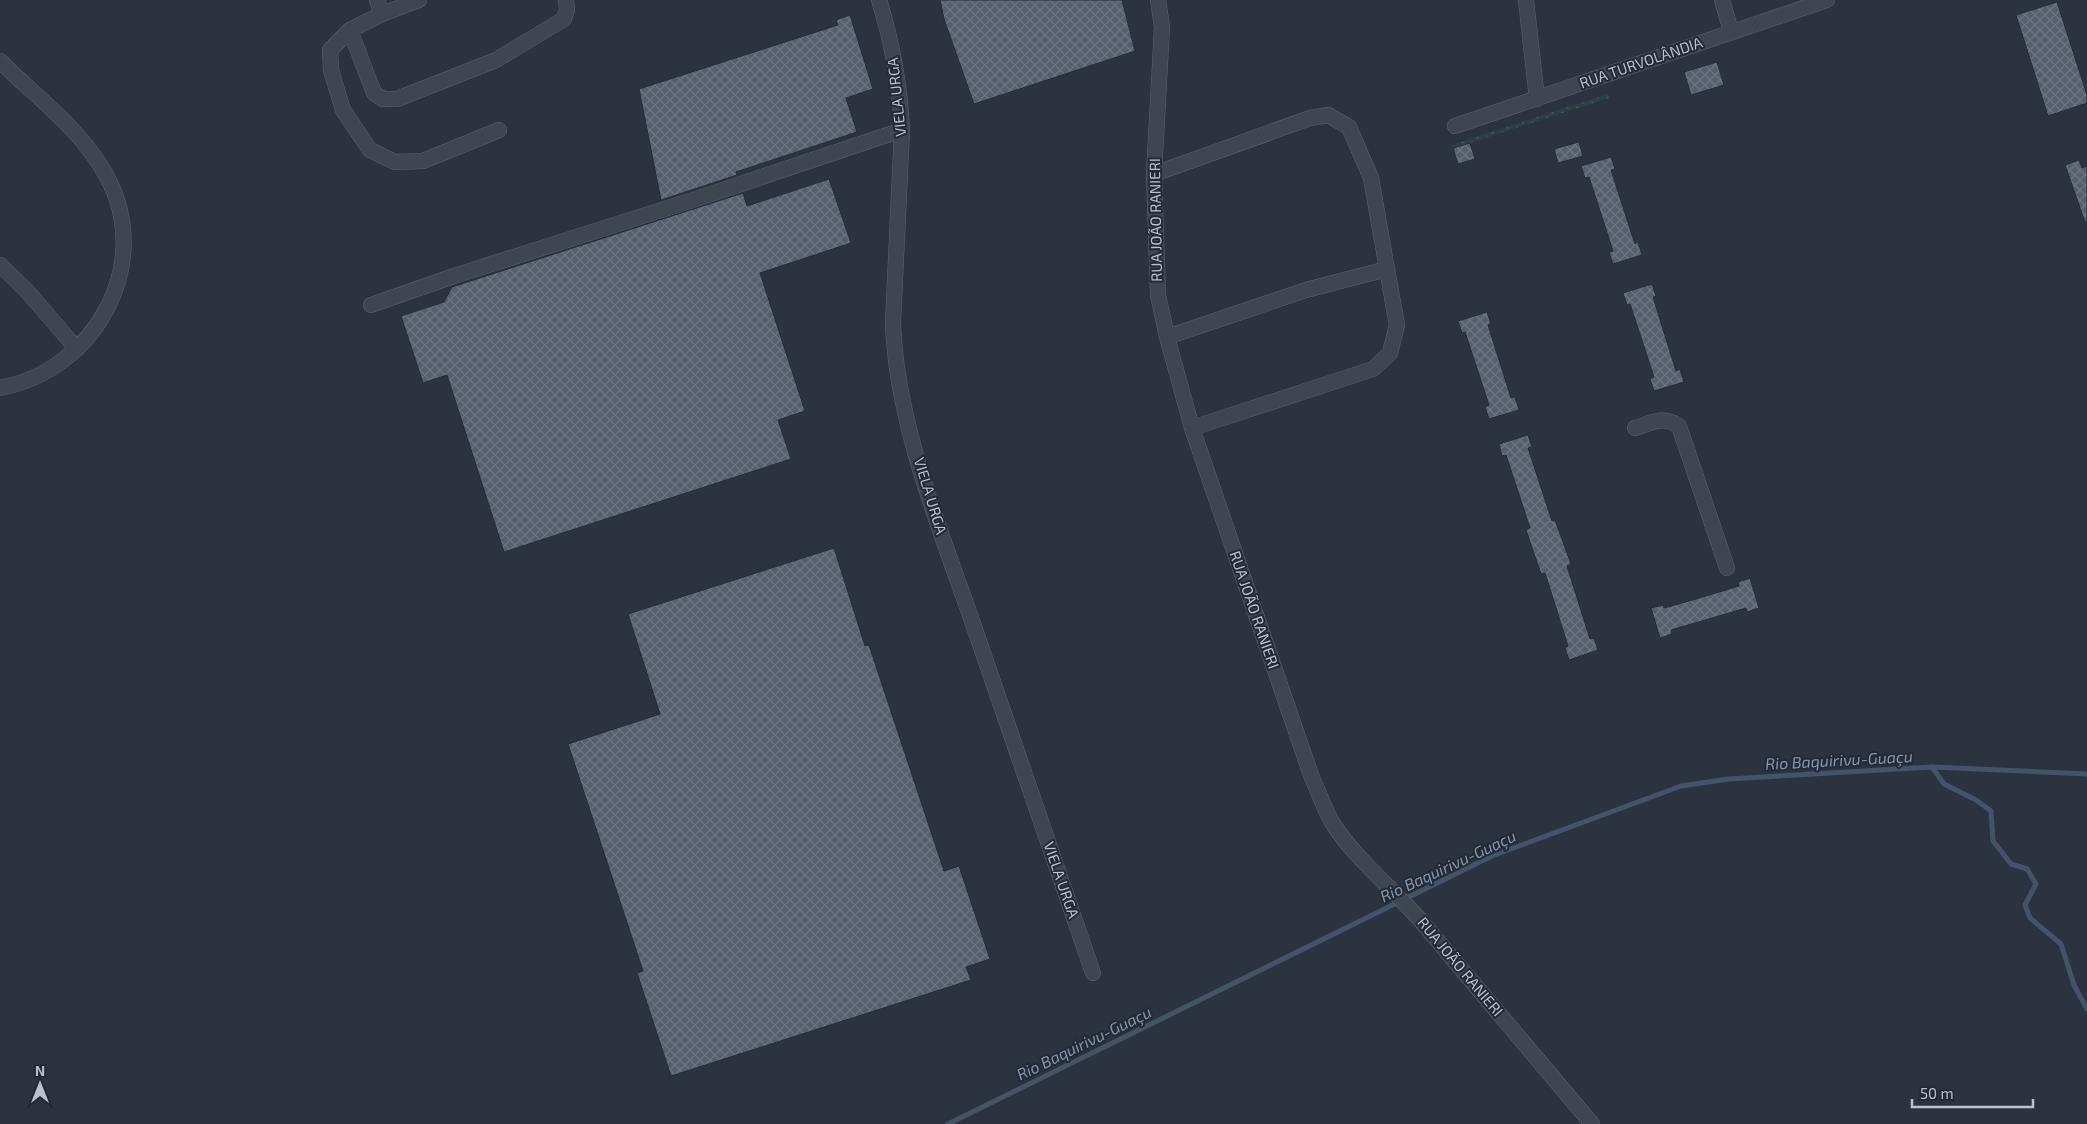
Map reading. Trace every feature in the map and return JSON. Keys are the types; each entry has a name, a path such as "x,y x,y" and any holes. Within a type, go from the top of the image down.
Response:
{"street":[{"path":"419,0 379,7 350,30 330,50 331,70 343,110 370,150 395,162 423,161 499,130"},
{"path":"350,30 374,93 383,99 397,99 496,60 564,19 567,10 566,0"},
{"name":"VIELA URGA","path":"879,0 890,36 897,74 902,130 893,323 894,350 902,402 933,508 1093,973"},
{"name":"RUA JOÃO RANIERI","path":"1158,0 1162,27 1154,174 1158,295 1167,337 1192,428 1312,778 1334,825 1352,850 1399,895 1422,921 1592,1124"},
{"path":"1526,0 1537,99"},
{"path":"1722,0 1731,31"},
{"name":"RUA TURVOLÂNDIA","path":"1455,126 1731,31 1828,0"},
{"path":"0,61 72,129 106,174 122,212 124,248 116,290 100,323 77,349 51,370 14,386 0,388"},
{"path":"1154,174 1310,118 1328,115 1349,127 1371,178 1398,325 1390,353 1373,370 1192,428"},
{"path":"371,305 454,276 696,199 902,130"},
{"path":"0,265 27,292 77,349"},
{"path":"1167,337 1306,290 1387,269"},
{"path":"1634,428 1659,420 1670,420 1679,426 1727,568"}],"shaded area":[{"path":"1608,94 1609,98 1470,143 1453,148 1451,145"}],"building":[{"path":"940,0 1122,0 1135,51 974,104 944,19"},
{"path":"2057,2 2087,95 2087,103 2048,116 2016,15"},
{"path":"850,15 873,89 846,98 857,132 736,172 737,175 661,200 639,89 838,25 836,20"},
{"path":"1717,62 1724,85 1691,95 1684,72"},
{"path":"1579,142 1583,156 1558,163 1554,149"},
{"path":"1470,143 1475,159 1458,164 1453,148"},
{"path":"1611,157 1615,169 1611,170 1635,244 1638,242 1642,255 1613,264 1609,252 1613,251 1589,177 1585,178 1581,166"},
{"path":"2079,160 2082,168 2087,166 2087,222 2085,222 2065,165"},
{"path":"829,179 851,243 760,273 805,411 778,420 791,459 504,552 447,375 423,383 401,316 444,302 452,287 743,193 747,206"},
{"path":"1652,284 1656,296 1653,297 1676,371 1680,369 1684,382 1654,391 1650,379 1654,377 1630,304 1627,305 1623,293"},
{"path":"1487,312 1491,324 1488,325 1511,398 1515,397 1519,410 1489,419 1485,407 1489,405 1465,332 1462,333 1458,321"},
{"path":"1528,435 1532,447 1528,448 1552,521 1555,520 1571,564 1567,566 1590,639 1594,638 1598,650 1569,660 1565,648 1568,646 1545,573 1541,574 1526,530 1530,528 1506,455 1502,456 1499,444"},
{"path":"834,548 865,646 869,645 944,871 959,866 990,959 966,967 971,980 671,1076 637,973 643,971 568,744 660,714 628,614"},
{"path":"1750,578 1759,608 1747,612 1746,608 1671,630 1672,634 1660,638 1651,608 1663,605 1664,608 1739,586 1738,582"}],"waterway":[{"path":"1932,767 1944,784 1976,800 1991,811 1993,841 2011,864 2027,869 2036,884 2025,905 2030,918 2061,944 2074,985 2087,1009"},
{"name":"Rio Baquirivu-Guaçu","path":"948,1124 1492,856 1681,786 1729,779 1932,767 2087,774"}]}
